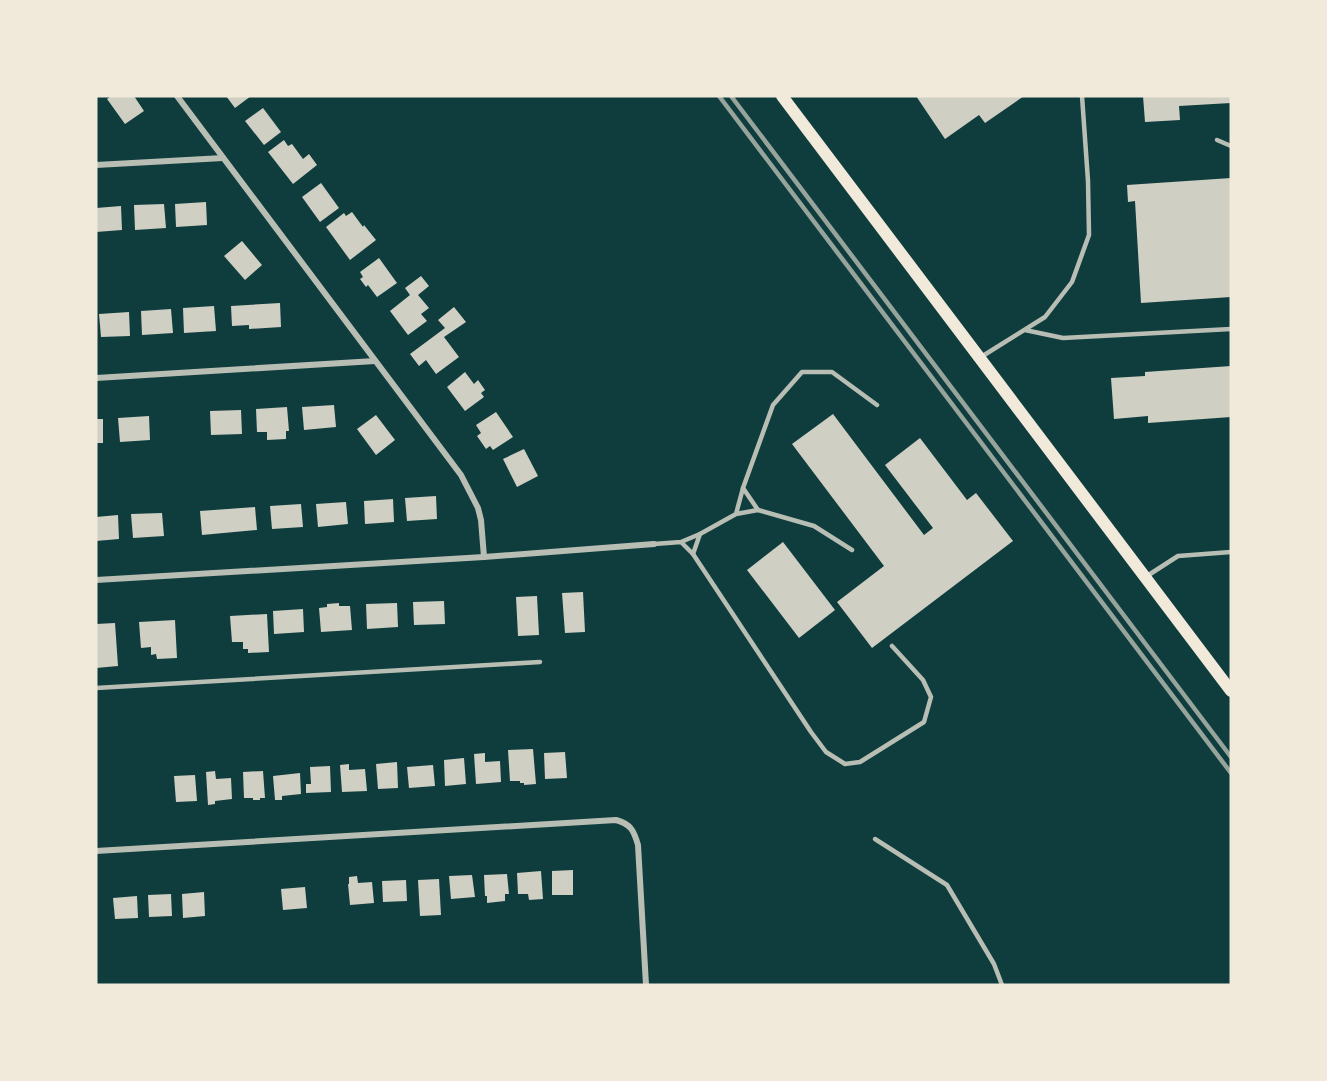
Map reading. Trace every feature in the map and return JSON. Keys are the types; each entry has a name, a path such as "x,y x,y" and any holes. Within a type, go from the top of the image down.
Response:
{"main road":[{"path":"783,96 1231,692"}],"street":[{"path":"177,96 461,475 476,502 481,520 484,556"},
{"path":"96,165 223,158"},
{"path":"96,378 375,360"},
{"path":"96,580 654,544"},
{"path":"96,851 616,820 626,822 635,835 638,845 646,985"}],"lane":[{"path":"979,358 1045,317 1072,282 1089,235 1082,96"},
{"path":"1217,140 1231,146"},
{"path":"1025,330 1063,338 1231,329"},
{"path":"736,514 773,405 802,372 832,372 877,405"},
{"path":"743,488 758,510"},
{"path":"654,544 681,542 736,514 758,510 814,526 852,550"},
{"path":"693,554 700,534"},
{"path":"681,542 693,554 810,732 826,752 845,764 860,762 924,722 931,697 923,680 892,646"},
{"path":"1145,578 1178,556 1231,552"},
{"path":"96,688 540,662"},
{"path":"875,839 947,885 994,964 1002,985"}],"building":[{"path":"111,96 134,96 144,111 125,124 107,99"},
{"path":"226,96 251,96 235,108"},
{"path":"916,96 1024,96 985,123 979,115 945,139"},
{"path":"1143,96 1231,96 1231,103 1179,106 1180,120 1145,122"},
{"path":"263,108 281,132 264,145 245,121"},
{"path":"284,140 288,146 292,144 303,159 309,154 317,165 293,184 268,152"},
{"path":"1231,178 1231,297 1141,303 1135,201 1128,202 1127,185"},
{"path":"321,183 339,208 320,222 302,197"},
{"path":"206,202 207,225 176,227 175,204"},
{"path":"164,204 166,228 135,230 134,205"},
{"path":"121,206 122,230 96,232 96,208"},
{"path":"352,212 376,240 350,260 326,227 344,213 346,216"},
{"path":"242,241 262,265 245,280 224,256"},
{"path":"379,258 397,283 377,297 360,279 363,277 360,272"},
{"path":"421,276 429,286 418,295 429,308 421,314 427,321 408,335 390,311 410,295 405,288"},
{"path":"280,303 281,327 249,329 249,325 232,326 231,306"},
{"path":"214,306 216,331 184,333 183,308"},
{"path":"454,307 466,322 444,337 459,357 436,374 426,360 419,366 410,354 445,328 438,320"},
{"path":"171,309 173,333 142,335 141,311"},
{"path":"129,312 130,336 101,337 99,314"},
{"path":"1231,366 1231,417 1148,423 1148,416 1114,419 1111,378 1145,376 1145,372"},
{"path":"465,372 474,384 478,380 485,390 481,393 484,397 465,411 447,387"},
{"path":"334,405 336,427 304,430 302,407"},
{"path":"287,407 289,431 286,431 286,439 267,440 267,432 257,432 256,409"},
{"path":"241,410 242,434 211,435 210,411"},
{"path":"496,412 513,437 493,450 490,446 486,449 477,436 481,433 476,425"},
{"path":"833,414 924,535 933,528 885,465 920,438 967,500 976,493 1013,541 872,648 837,602 884,566 792,444"},
{"path":"376,415 395,440 376,455 357,429"},
{"path":"149,416 150,440 120,442 118,418"},
{"path":"96,419 103,419 103,443 96,443"},
{"path":"524,449 538,476 517,487 503,459"},
{"path":"436,496 437,519 407,521 405,498"},
{"path":"393,499 394,522 365,524 364,501"},
{"path":"346,502 348,524 318,527 316,504"},
{"path":"301,504 303,527 272,529 270,506"},
{"path":"255,507 257,530 202,535 200,511"},
{"path":"162,513 164,536 133,538 131,514"},
{"path":"118,515 119,539 96,541 96,517"},
{"path":"783,542 835,610 799,638 747,570"},
{"path":"583,592 585,632 565,633 562,593"},
{"path":"537,596 539,635 518,636 516,597"},
{"path":"444,601 445,624 414,625 413,602"},
{"path":"339,603 339,606 350,606 352,630 321,632 319,608 327,607 327,604"},
{"path":"397,603 398,627 367,629 366,604"},
{"path":"303,609 304,632 274,634 273,611"},
{"path":"267,614 269,652 248,653 248,649 243,649 243,642 232,642 230,616"},
{"path":"175,620 177,658 157,659 156,654 151,655 151,647 141,648 139,622"},
{"path":"115,623 118,666 96,668 96,624"},
{"path":"533,749 536,784 524,785 520,781 510,781 508,750"},
{"path":"565,752 567,778 545,779 544,753"},
{"path":"485,753 485,762 500,761 501,782 476,784 474,754"},
{"path":"464,758 466,784 445,786 444,760"},
{"path":"397,762 398,788 378,789 376,764"},
{"path":"349,764 349,770 365,769 367,791 342,792 340,765"},
{"path":"433,765 435,786 409,788 407,767"},
{"path":"330,766 331,792 306,793 306,784 311,784 310,767"},
{"path":"215,771 216,779 231,778 232,799 215,801 215,804 208,805 206,772"},
{"path":"263,771 265,798 253,800 253,798 244,798 243,772"},
{"path":"300,773 301,794 282,796 282,800 275,800 273,776"},
{"path":"195,775 197,801 176,802 174,776"},
{"path":"573,870 573,895 552,895 552,871"},
{"path":"541,871 543,899 529,900 528,894 518,894 517,873"},
{"path":"507,874 509,894 505,894 505,901 487,903 484,875"},
{"path":"472,875 475,897 451,899 449,876"},
{"path":"357,876 358,883 372,882 374,903 350,905 349,877"},
{"path":"439,879 441,915 420,916 418,880"},
{"path":"406,880 407,901 383,902 382,881"},
{"path":"305,887 307,908 283,910 281,889"},
{"path":"204,892 205,916 183,918 182,894"},
{"path":"171,894 172,916 149,917 148,895"},
{"path":"137,896 138,918 115,919 113,898"}],"railway":[{"path":"719,96 1231,773"},
{"path":"731,96 1231,757"}]}
